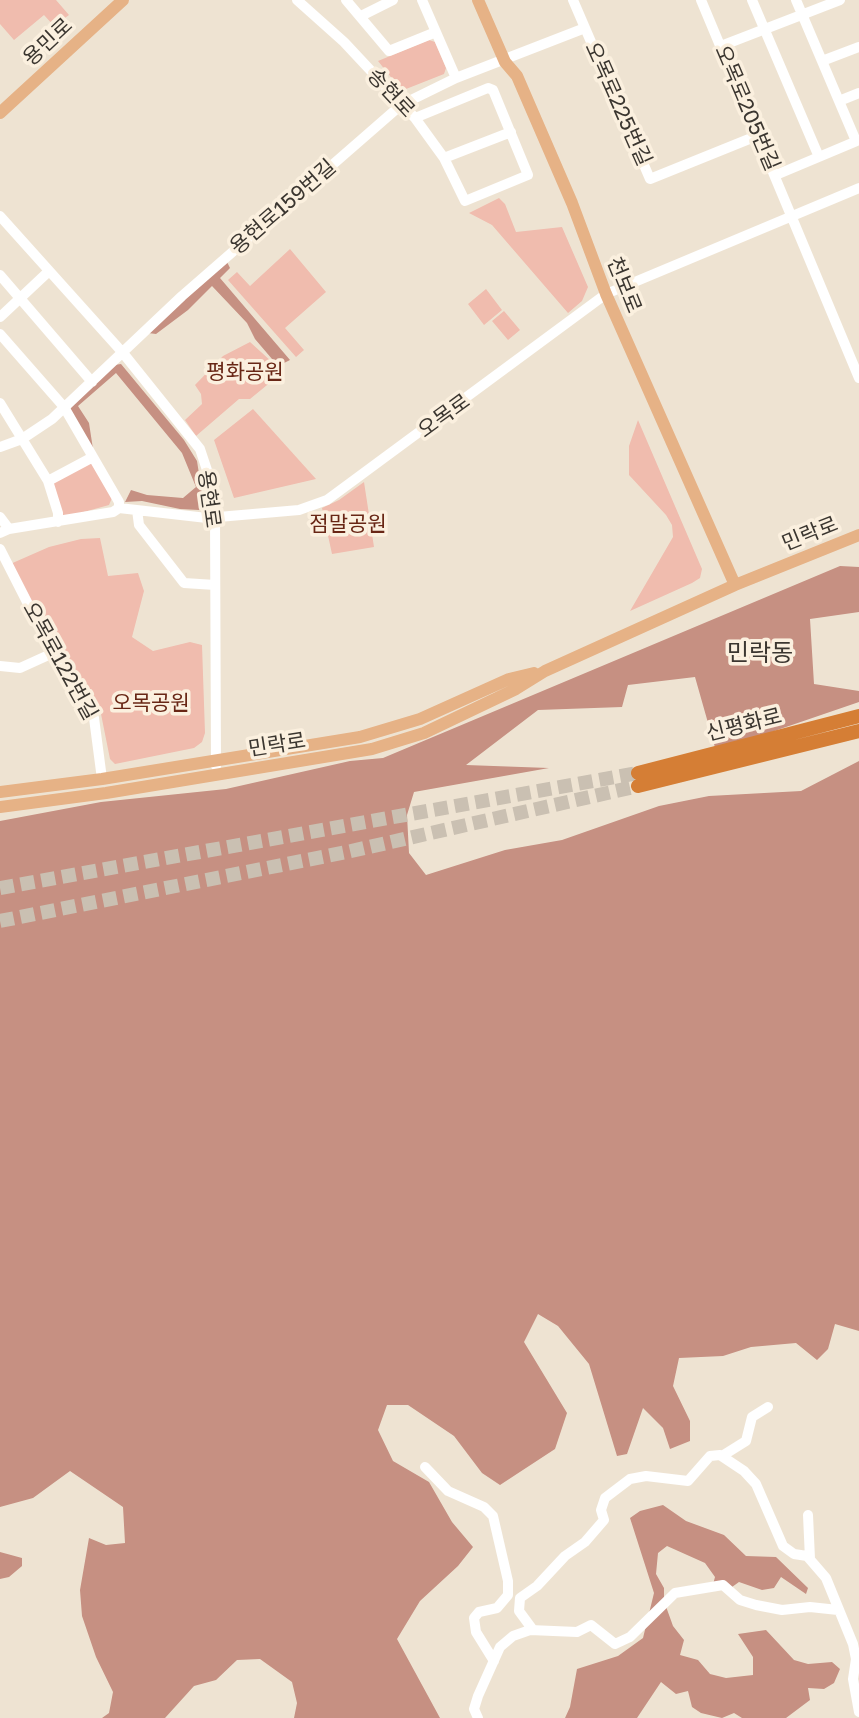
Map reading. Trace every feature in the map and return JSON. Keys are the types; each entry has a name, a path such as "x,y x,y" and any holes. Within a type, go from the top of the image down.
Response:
{"highway":[{"name":"신평화로","path":"859,716 638,780 859,731"}],"main road":[{"name":"용민로","path":"0,113 123,0"},
{"name":"천보로","path":"478,0 505,62 517,76 572,203 606,294 735,585"},
{"name":"민락로","path":"0,792 372,749 424,733 516,690 545,671 735,585 859,536"},
{"name":"민락로","path":"0,807 106,793 216,767"}],"street":[{"name":"송현로","path":"297,0 344,42 415,118 444,159 465,201 528,175 511,132"},
{"path":"346,0 389,51 436,32"},
{"path":"422,0 456,78"},
{"name":"오목로225번길","path":"573,0 650,178 759,135"},
{"name":"오목로205번길","path":"701,0 793,215 859,379"},
{"path":"752,0 819,157"},
{"path":"776,175 857,141 796,0"},
{"path":"721,46 840,0"},
{"path":"361,16 387,1"},
{"name":"용현로159번길","path":"0,447 22,439 64,407 182,296 401,105 456,78 505,62 585,28"},
{"path":"822,61 859,47"},
{"path":"415,118 488,88 493,90 511,132 444,159"},
{"path":"839,101 859,93"},
{"name":"오목로","path":"4,531 113,512 119,508 215,517 299,510 327,500 606,294 859,188"},
{"name":"용현로","path":"0,216 122,354 200,450 211,482 215,517 216,767"},
{"path":"0,317 48,272"},
{"path":"0,275 92,382"},
{"path":"0,334 64,407 120,502 119,508"},
{"path":"0,403 48,481 58,513 58,522"},
{"path":"48,481 93,457"},
{"path":"136,510 139,525 184,583 215,586"},
{"path":"0,517 4,531"},
{"name":"오목로122번길","path":"0,549 53,653 94,718 102,779"},
{"path":"0,666 20,668 53,653"},
{"path":"533,1630 519,1611 520,1598 537,1586 565,1556 585,1542 604,1520 601,1510 605,1498 630,1479 646,1476 688,1481 710,1456 722,1456 746,1441 752,1417 768,1407"},
{"path":"722,1456 755,1484 783,1546 810,1559 825,1578 857,1646 853,1679 859,1712"},
{"path":"425,1467 448,1492 484,1507 493,1516 508,1581 508,1595 497,1608 479,1612 474,1618 474,1625 494,1661"},
{"path":"808,1515 810,1559"},
{"path":"478,1718 474,1709 482,1683 500,1647 513,1636 533,1630 577,1632 591,1625 615,1644 630,1637 675,1593 723,1585 740,1600 756,1605 782,1610 810,1607 838,1610"}],"green space":[{"path":"0,0 56,0 69,15 54,26 44,15 14,40 0,24"},
{"path":"429,40 435,42 446,68 444,74 406,89 398,86 378,61"},
{"path":"499,198 505,204 516,232 562,227 588,287 582,301 568,313 492,225 469,213"},
{"path":"290,249 326,292 285,328 304,350 296,357 228,280 237,272 250,286"},
{"path":"486,289 502,310 484,325 468,304"},
{"path":"504,311 520,330 508,340 492,321"},
{"name":"평화공원","path":"250,342 283,372 250,399 239,399 196,436 185,420 202,404 201,394 195,385 223,356"},
{"path":"253,409 316,479 234,498 214,440"},
{"path":"638,420 702,569 700,578 692,583 630,611 673,537 672,525 666,515 629,475 629,446"},
{"path":"91,461 112,498 109,505 62,518 52,483"},
{"name":"점말공원","path":"364,482 374,547 332,554 322,508 339,500"},
{"name":"오목공원","path":"100,538 108,576 138,573 144,591 132,637 153,651 190,642 202,645 205,733 202,742 194,748 115,764 110,759 101,714 85,684 49,640 8,565 49,547 81,539"}],"shaded area":[{"path":"226,260 230,268 220,278 290,360 278,366 255,339 247,323 212,286 188,310 156,334 148,333"},
{"path":"121,364 184,440 197,461 204,506 199,510 142,501 125,502 131,490 147,495 183,498 196,487 182,453 116,373 78,406 89,423 93,449 71,413 70,404 114,365"},
{"path":"840,566 859,567 859,612 810,619 814,684 859,691 859,702 716,751 695,677 628,685 622,707 538,710 466,765 549,768 414,792 407,815 409,853 426,875 505,850 562,840 659,806 709,796 801,791 859,761 859,1331 835,1324 828,1349 817,1360 796,1343 751,1347 723,1356 679,1358 673,1386 690,1421 690,1441 670,1449 663,1428 643,1408 627,1454 617,1456 589,1364 558,1326 538,1314 524,1342 567,1413 555,1449 500,1485 482,1473 454,1436 408,1405 387,1405 378,1430 393,1461 429,1482 452,1522 473,1547 458,1566 420,1601 397,1639 440,1718 294,1718 297,1703 292,1682 260,1659 237,1660 216,1680 194,1686 165,1718 102,1718 109,1713 113,1692 96,1657 82,1616 80,1590 89,1538 106,1545 125,1543 123,1507 70,1471 33,1498 0,1507 0,821 101,802 226,789 350,761 383,758"},
{"path":"663,1505 686,1521 724,1535 746,1556 776,1557 808,1588 806,1594 781,1577 774,1588 762,1590 739,1582 732,1587 712,1588 715,1577 705,1563 667,1546 658,1553 656,1574 664,1588 664,1601 673,1626 684,1640 680,1655 698,1660 710,1674 726,1678 753,1675 753,1657 738,1634 766,1630 794,1660 808,1664 832,1662 840,1669 834,1683 824,1689 808,1688 810,1700 786,1718 742,1718 734,1713 722,1718 701,1713 692,1707 688,1691 676,1694 661,1682 637,1718 565,1718 570,1707 577,1669 618,1656 643,1638 654,1593 630,1518 640,1511"},
{"path":"0,1552 22,1558 22,1566 9,1577 0,1579"}],"tunnel":[{"path":"0,888 638,773"},
{"path":"0,921 347,852 638,786"}],"district":[{"name":"민락동","path":"760,653"}]}
